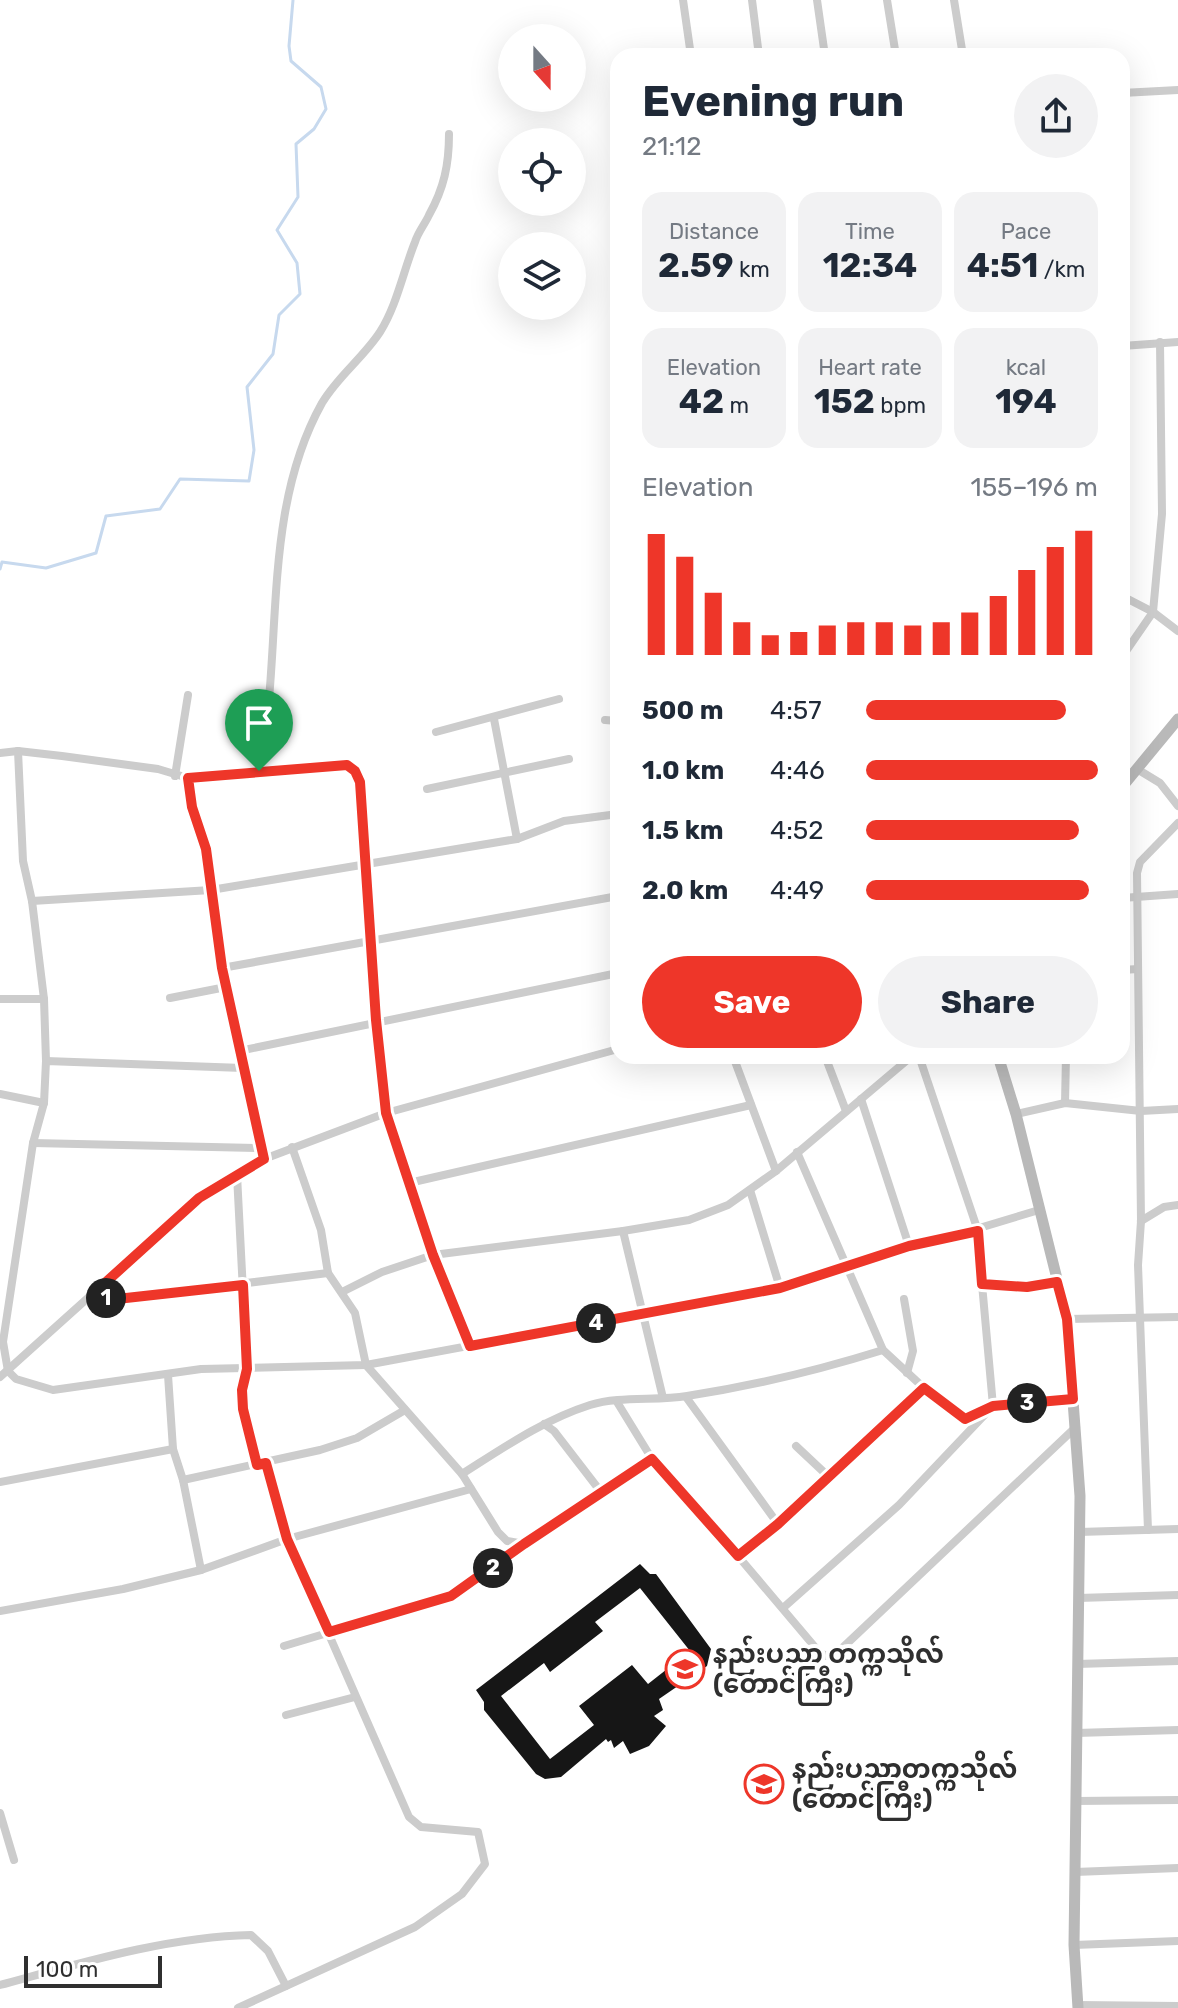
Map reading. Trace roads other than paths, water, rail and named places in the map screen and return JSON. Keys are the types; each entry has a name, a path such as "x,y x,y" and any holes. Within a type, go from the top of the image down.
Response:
{"main road":[{"path":"1130,777 1178,719"},
{"path":"1000,1064 1067,1319 1076,1427 1079,1532 1074,1945 1078,2007"}],"street":[{"path":"683,0 690,48"},
{"path":"752,0 758,48"},
{"path":"817,0 824,48"},
{"path":"887,0 895,48"},
{"path":"954,0 962,48"},
{"path":"1130,93 1178,90"},
{"path":"259,771 270,721 275,600 290,492 300,450 322,403 339,377 379,333 389,315 416,238 443,186 449,163 449,134"},
{"path":"1130,645 1153,612 1162,514 1160,342"},
{"path":"1130,345 1178,342"},
{"path":"1130,600 1153,612 1178,631"},
{"path":"175,776 188,695"},
{"path":"436,732 494,719 559,699"},
{"path":"494,719 517,839"},
{"path":"605,720 610,720"},
{"path":"4,1374 3,1342 33,1143 44,1103 46,1061 44,999 32,901 23,861 18,751"},
{"path":"0,753 18,751 158,769 188,778 347,765 355,771 360,782 376,1020 386,1113 433,1255 470,1346"},
{"path":"427,789 569,759"},
{"path":"1137,769 1160,783 1178,806"},
{"path":"188,778 192,807 206,849 222,968 264,1159"},
{"path":"32,901 211,890 517,839 564,821 610,815"},
{"path":"1148,1530 1138,1265 1141,1111 1137,897 1140,862 1178,823"},
{"path":"1130,897 1178,894"},
{"path":"222,968 610,898"},
{"path":"1130,970 1138,969"},
{"path":"239,1051 376,1020 610,975"},
{"path":"170,998 226,987"},
{"path":"0,999 44,999"},
{"path":"4,1374 199,1198 264,1159 386,1113 610,1051"},
{"path":"46,1061 243,1068"},
{"path":"736,1064 776,1171"},
{"path":"828,1064 846,1111"},
{"path":"342,1292 382,1272 433,1255 689,1220 728,1205 776,1171 903,1064"},
{"path":"783,1608 899,1505 993,1406 978,1231 922,1064"},
{"path":"1065,1103 1066,1064"},
{"path":"0,1094 44,1103"},
{"path":"861,1099 909,1246"},
{"path":"1016,1114 1065,1103 1141,1111 1178,1109"},
{"path":"409,1183 751,1105"},
{"path":"33,1143 261,1148"},
{"path":"292,1147 321,1230 328,1273 355,1313 366,1365 462,1474 498,1532 507,1541 524,1544"},
{"path":"797,1152 883,1350 907,1373 965,1419 993,1406 1073,1399"},
{"path":"237,1175 247,1369 242,1390 243,1409 287,1539 409,1817 421,1827 478,1832 485,1864 462,1894 415,1927 238,2008"},
{"path":"750,1190 780,1288"},
{"path":"1141,1221 1164,1207 1178,1205"},
{"path":"4,1374 53,1390 201,1369 366,1365 780,1288 909,1246 978,1231 1039,1210"},
{"path":"623,1231 663,1398"},
{"path":"95,1292 117,1299 328,1273"},
{"path":"982,1284 1027,1287 1057,1282"},
{"path":"904,1299 912,1329 913,1351 907,1373"},
{"path":"1067,1319 1178,1317"},
{"path":"462,1474 544,1424 594,1404 686,1397 827,1367 883,1350"},
{"path":"168,1375 173,1449 183,1480 201,1570"},
{"path":"738,1556 778,1524 924,1388"},
{"path":"686,1397 778,1524"},
{"path":"617,1402 652,1459 820,1653 827,1656 837,1653 1076,1427"},
{"path":"183,1480 262,1464 357,1438 405,1410"},
{"path":"544,1424 554,1431 601,1492"},
{"path":"796,1446 829,1477"},
{"path":"0,1482 173,1449"},
{"path":"284,1646 451,1596 652,1459"},
{"path":"0,1611 123,1589 201,1570 287,1539 471,1489"},
{"path":"1079,1532 1178,1529"},
{"path":"1078,1598 1178,1595"},
{"path":"1077,1664 1178,1661"},
{"path":"286,1715 355,1697"},
{"path":"1076,1733 1178,1730"},
{"path":"1075,1801 1178,1800"},
{"path":"0,1813 14,1860"},
{"path":"1075,1872 1178,1868"},
{"path":"0,1985 145,1949 224,1935 251,1935 268,1951 286,1986"},
{"path":"1074,1945 1178,1941"},
{"path":"1078,2007 1178,2006"}],"waterway":[{"path":"0,569 2,562 46,568 96,553 106,516 160,509 180,479 249,481 254,450 247,387 273,354 279,315 300,294 297,263 277,230 298,197 296,144 314,129 326,109 321,87 291,61 289,46 293,0"}],"place":[{"name":"နည်းပညာ တက္ကသိုလ် (တောင်ကြီး)","path":"685,1669"},
{"name":"နည်းပညာတက္ကသိုလ် (တောင်ကြီး)","path":"764,1784"}]}
